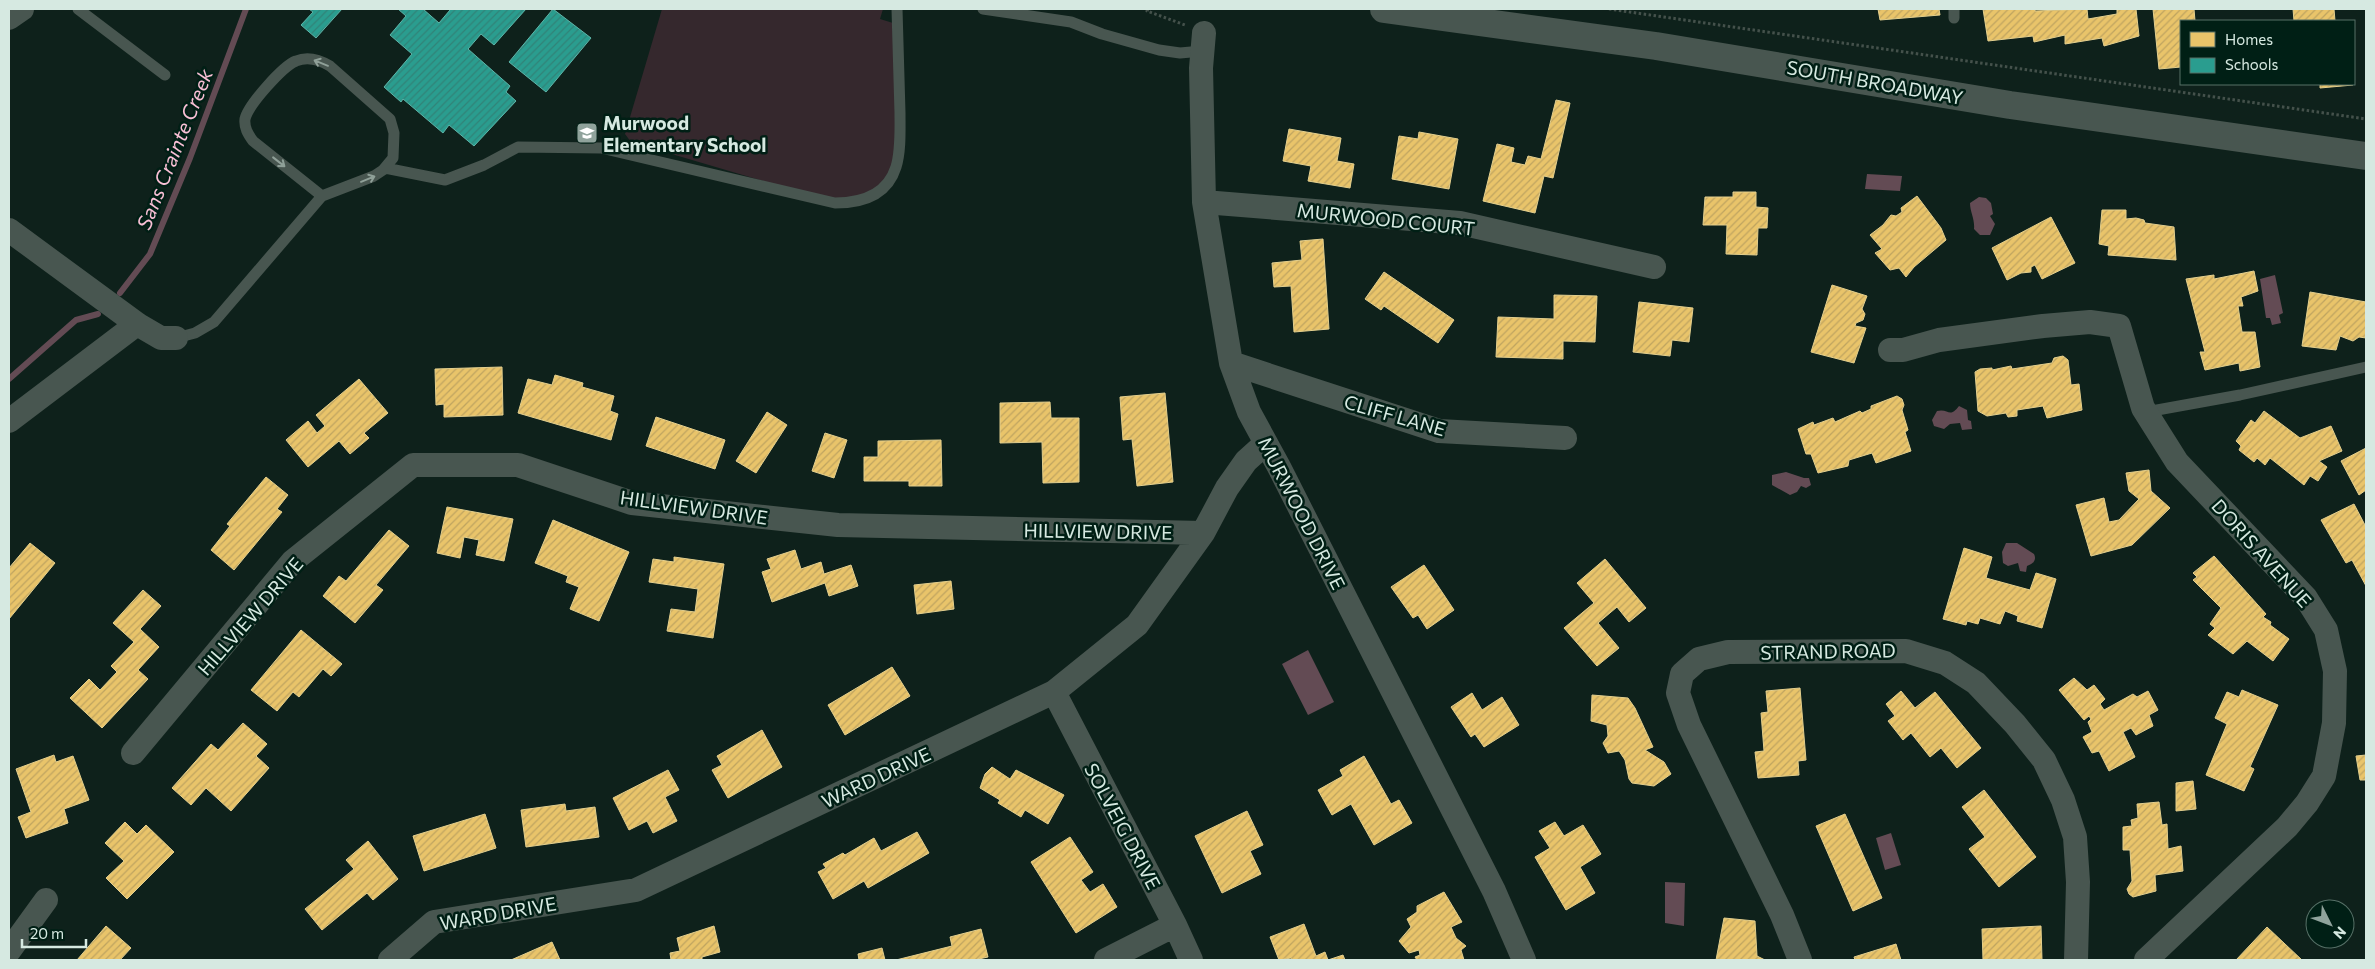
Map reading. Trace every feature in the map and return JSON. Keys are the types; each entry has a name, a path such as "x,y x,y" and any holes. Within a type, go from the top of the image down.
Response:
{"main road":[{"name":"SOUTH BROADWAY","path":"1384,9 1656,46 2010,105 2366,156"}],"street":[{"path":"9,18 22,9"},
{"name":"MURWOOD DRIVE","path":"1203,42 1201,68 1204,202 1231,364 1249,412 1494,891 1524,960"},
{"name":"MURWOOD COURT","path":"1204,202 1460,223 1654,267"},
{"path":"9,230 137,324 161,338 176,338"},
{"name":"DORIS AVENUE","path":"1890,350 1903,350 1939,340 2043,326 2090,322 2119,326 2146,412 2177,462 2306,598 2326,630 2335,671 2334,723 2324,776 2307,803 2287,827 2146,960"},
{"path":"9,421 137,324"},
{"name":"CLIFF LANE","path":"1231,364 1440,431 1565,438"},
{"name":"WARD DRIVE","path":"390,960 434,922 636,890 1054,692 1137,625 1203,533 1226,488 1246,461 1266,443"},
{"name":"HILLVIEW DRIVE","path":"133,753 293,562 413,466 518,465 632,503 838,525 1203,533"},
{"name":"STRAND ROAD","path":"1800,960 1782,915 1689,726 1678,693 1682,674 1699,659 1728,652 1906,651 1945,663 1976,683 2016,724 2044,760 2063,800 2075,846 2078,882 2076,960"},
{"name":"SOLVEIG DRIVE","path":"1054,692 1175,925 1191,960"},
{"path":"9,951 46,900"},
{"path":"1106,960 1175,925"}],"lane":[{"path":"78,9 165,75"},
{"path":"385,168 445,180 484,165 518,146 600,148 834,203 865,201 878,192 890,179 896,167 900,131 897,9"},
{"path":"983,9 1071,22 1102,34 1159,50 1180,53 1203,42"},
{"path":"176,338 195,333 214,322 322,196 374,176 385,168 393,158 395,145 390,119 330,66 319,60 306,59 295,61 269,84 248,111 245,130 253,141 322,196"},
{"path":"2146,412 2240,395 2366,367"}],"path":[{"path":"1148,9 1147,11 1203,42"},
{"path":"1609,9 2366,119"}],"shaded area":[{"path":"662,9 883,9 880,19 893,23 898,159 878,192 843,200 787,188 631,142 625,134"},
{"path":"1867,174 1902,176 1900,191 1865,189"},
{"path":"1979,197 1986,198 1991,203 1993,214 1990,216 1995,224 1990,235 1980,235 1974,229 1970,203"},
{"path":"2275,275 2283,313 2279,315 2281,323 2272,325 2270,318 2266,318 2260,279"},
{"path":"1959,406 1967,410 1968,420 1971,421 1972,429 1962,430 1960,423 1950,424 1944,429 1934,426 1932,420 1937,411 1941,410 1951,413"},
{"path":"1786,472 1809,478 1811,485 1806,488 1801,486 1797,492 1790,495 1772,485 1772,475"},
{"path":"2006,543 2017,543 2034,554 2035,560 2027,566 2026,572 2020,571 2018,563 2008,566 2003,563 2002,552"},
{"path":"1308,650 1334,702 1308,715 1282,664"},
{"path":"1891,833 1901,865 1885,870 1876,838"},
{"path":"1665,882 1685,883 1684,926 1665,923"}],"building: Homes":[{"path":"1878,9 1939,9 1940,15 1880,20"},
{"path":"1983,9 2035,9 2035,11 2087,9 2088,19 2117,14 2117,9 2136,9 2139,36 2104,46 2102,38 2065,44 2065,35 2034,42 2033,36 1988,41"},
{"path":"2153,9 2194,9 2195,20 2180,20 2180,67 2159,69"},
{"path":"2293,9 2334,9 2335,20 2294,20"},
{"path":"2320,85 2353,85 2320,88"},
{"path":"1556,100 1570,103 1553,178 1544,176 1535,213 1483,201 1497,144 1514,148 1511,162 1525,165 1528,156 1541,159"},
{"path":"1289,129 1341,138 1337,161 1354,164 1350,188 1308,181 1311,166 1283,161"},
{"path":"1419,132 1458,139 1449,189 1392,179 1399,136 1418,139"},
{"path":"1733,192 1756,192 1756,207 1768,208 1767,228 1758,228 1757,255 1726,254 1727,225 1703,225 1705,197 1733,197"},
{"path":"1917,196 1941,228 1946,240 1914,267 1906,277 1899,268 1890,270 1875,253 1882,249 1870,235 1883,225 1891,215 1896,216 1902,212 1901,208"},
{"path":"2102,210 2126,210 2126,219 2136,218 2144,220 2145,223 2174,227 2176,260 2108,255 2109,246 2099,244"},
{"path":"2051,217 2075,263 2042,279 2035,265 2031,267 2031,272 2021,273 2007,280 1992,248"},
{"path":"1323,239 1329,329 1294,332 1291,286 1274,287 1272,263 1302,260 1300,241"},
{"path":"2254,271 2258,291 2241,297 2243,306 2238,306 2242,332 2255,332 2260,367 2240,371 2239,363 2205,370 2200,352 2205,352 2186,279 2214,275 2214,279"},
{"path":"1384,272 1454,320 1438,343 1384,306 1381,310 1365,299"},
{"path":"1832,285 1867,296 1862,309 1865,314 1863,320 1856,323 1855,326 1866,328 1854,363 1811,352"},
{"path":"2310,292 2366,302 2366,338 2359,337 2353,341 2340,336 2336,350 2302,346"},
{"path":"1554,295 1597,296 1595,342 1563,341 1563,359 1496,357 1498,317 1554,319"},
{"path":"1639,302 1693,308 1689,342 1672,340 1670,356 1633,352"},
{"path":"2063,356 2068,360 2071,385 2079,384 2082,410 2047,418 2043,406 2017,410 2017,416 2008,417 2006,413 1987,416 1978,411 1975,372 1980,369 1992,368 1992,370 2011,366 2012,369 2052,363 2054,358"},
{"path":"502,367 503,415 444,417 444,404 436,405 435,369"},
{"path":"555,375 583,383 582,387 614,396 610,411 618,414 611,440 518,413 528,379 552,385"},
{"path":"359,379 388,413 364,433 369,438 350,454 339,441 308,467 286,440 308,421 317,433 325,426 316,415"},
{"path":"1165,393 1173,482 1137,486 1132,439 1123,440 1120,397"},
{"path":"1897,396 1902,399 1904,405 1902,410 1908,430 1905,432 1911,451 1876,463 1872,453 1849,460 1848,466 1818,473 1811,454 1806,454 1798,429 1813,422 1814,425 1833,418 1835,422 1860,411 1862,413 1871,409 1871,406"},
{"path":"1050,402 1051,418 1079,418 1079,482 1043,483 1042,442 1000,443 1000,403"},
{"path":"2264,411 2300,438 2331,426 2342,451 2319,461 2327,467 2318,481 2310,476 2304,485 2270,458 2265,465 2257,458 2254,462 2239,450 2241,446 2236,441 2251,420 2255,423"},
{"path":"767,412 787,425 756,473 736,461"},
{"path":"656,417 725,440 715,469 646,446"},
{"path":"825,433 847,440 834,478 812,471"},
{"path":"941,440 942,486 909,486 909,481 864,481 864,457 878,457 878,441"},
{"path":"2366,448 2366,490 2359,495 2341,461"},
{"path":"2149,470 2151,491 2170,508 2132,545 2091,556 2076,505 2104,498 2109,522 2119,520 2139,499 2129,491 2126,473"},
{"path":"266,477 288,495 277,509 282,512 234,570 211,550 230,526 227,524"},
{"path":"2354,504 2366,527 2366,586 2352,560 2346,563 2321,520"},
{"path":"447,507 513,519 504,561 476,555 479,540 464,537 460,558 437,553"},
{"path":"553,520 629,552 599,621 570,609 579,587 566,582 568,576 535,563"},
{"path":"389,530 409,546 376,585 383,590 355,623 323,596 339,576 346,581"},
{"path":"30,543 55,563 9,619 9,568"},
{"path":"1964,548 1992,557 1986,578 2030,590 2036,573 2056,579 2042,628 2017,621 2018,616 2005,611 2000,624 1980,618 1978,624 1967,621 1966,625 1943,619"},
{"path":"795,550 801,569 821,562 824,574 851,565 858,586 829,596 825,583 772,602 762,572 771,569 767,559"},
{"path":"2214,556 2266,614 2263,617 2271,622 2270,625 2289,639 2273,661 2247,641 2233,654 2208,635 2215,628 2210,624 2221,608 2193,580 2197,577 2193,573"},
{"path":"674,557 724,564 713,638 667,631 671,609 695,612 698,589 649,582 653,559 674,562"},
{"path":"1605,559 1646,608 1629,622 1617,607 1598,623 1619,648 1597,666 1564,628 1594,603 1577,583"},
{"path":"1424,565 1454,610 1427,629 1418,615 1413,618 1391,587"},
{"path":"951,581 954,609 917,614 914,585"},
{"path":"143,590 161,606 140,629 159,647 138,670 148,679 102,728 70,698 89,679 100,690 117,672 111,666 134,642 113,623"},
{"path":"301,630 342,664 331,676 323,669 299,697 293,692 277,711 251,690"},
{"path":"892,667 910,696 845,735 828,705"},
{"path":"2074,678 2087,690 2094,685 2105,699 2100,704 2104,710 2133,694 2137,697 2148,691 2158,710 2149,715 2153,726 2136,735 2131,728 2123,732 2135,757 2109,771 2099,751 2092,753 2083,737 2092,732 2088,722 2091,719 2089,716 2084,720 2059,690"},
{"path":"1800,688 1806,760 1798,761 1799,775 1758,778 1755,752 1764,751 1761,713 1768,712 1766,691"},
{"path":"2242,690 2278,705 2250,767 2254,769 2244,791 2206,775 2227,724 2215,718 2227,692 2239,697"},
{"path":"1901,691 1915,708 1935,692 1981,748 1957,768 1941,748 1930,757 1911,733 1903,740 1888,721 1895,716 1886,704"},
{"path":"1472,693 1482,710 1502,697 1519,725 1484,747 1475,734 1471,737 1451,707"},
{"path":"1592,695 1628,698 1635,708 1653,747 1645,750 1664,762 1671,774 1654,786 1632,783 1629,779 1625,760 1619,751 1608,753 1603,743 1608,736 1607,725 1591,721"},
{"path":"243,723 267,744 256,756 269,768 231,811 206,788 191,805 172,788 211,744 218,750"},
{"path":"762,730 782,767 728,798 712,770 722,765 717,756"},
{"path":"54,755 56,762 73,756 89,800 64,809 68,823 26,838 18,817 31,812 16,769"},
{"path":"2366,755 2366,780 2360,780 2356,756"},
{"path":"1364,756 1391,804 1399,800 1412,823 1374,845 1351,804 1332,815 1318,790 1343,776 1340,770"},
{"path":"992,767 1010,779 1016,770 1064,795 1048,824 1025,810 1021,817 998,803 1000,800 980,788 985,774"},
{"path":"668,770 679,790 665,797 677,821 653,833 647,821 629,830 613,798"},
{"path":"2193,781 2196,809 2176,811 2176,783"},
{"path":"1984,790 2036,857 1999,887 1969,849 1985,837 1962,807"},
{"path":"2159,802 2162,825 2167,824 2168,849 2181,846 2183,871 2155,875 2156,891 2133,897 2127,889 2132,881 2130,850 2123,850 2123,827 2132,826 2131,820 2138,818 2137,804"},
{"path":"565,804 566,811 595,807 599,837 526,847 521,810"},
{"path":"1247,811 1263,845 1250,851 1261,874 1222,893 1195,836"},
{"path":"485,814 496,848 424,871 413,836"},
{"path":"1845,814 1882,898 1853,911 1816,826"},
{"path":"125,822 137,834 146,825 174,852 127,899 106,878 124,861 105,843"},
{"path":"1555,822 1564,836 1583,825 1601,854 1580,867 1595,893 1566,910 1535,857 1550,848 1539,831"},
{"path":"917,832 929,853 868,888 864,881 833,899 818,872 826,868 823,864 843,853 845,855 874,838 881,851"},
{"path":"1070,837 1093,872 1081,880 1090,892 1103,884 1117,907 1076,933 1031,862"},
{"path":"368,841 398,879 373,900 367,893 322,930 305,909 354,869 346,860"},
{"path":"1444,892 1462,922 1451,927 1456,938 1466,946 1461,950 1464,960 1417,960 1415,957 1420,955 1419,950 1409,953 1399,941 1411,927 1407,919 1417,912 1417,906"},
{"path":"1724,918 1755,921 1757,956 1765,960 1716,960"},
{"path":"1304,924 1316,956 1325,952 1328,960 1292,960 1291,958 1279,960 1270,937"},
{"path":"106,926 131,948 120,960 77,960"},
{"path":"714,926 720,952 702,957 702,960 671,960 670,953 680,951 677,938"},
{"path":"2041,926 2042,960 1983,960 1982,929"},
{"path":"2267,927 2302,960 2236,960"},
{"path":"981,929 988,957 974,960 896,960 952,946 950,937"},
{"path":"552,942 560,960 511,960"},
{"path":"1896,944 1901,960 1855,960 1854,957"},
{"path":"882,948 885,960 859,960 858,954"},
{"path":"1343,955 1345,960 1328,960"}],"building: Schools":[{"path":"309,9 342,9 316,38 301,25 313,12"},
{"path":"398,9 423,9 439,23 450,10 448,9 526,9 494,45 481,34 468,49 510,86 506,92 516,101 474,146 449,125 443,133 403,99 401,102 384,87 412,54 390,35 406,16"},
{"path":"553,9 591,38 546,92 509,62"}],"waterway":[{"name":"Sans Crainte Creek","path":"120,293 150,254 190,158 246,9"},
{"name":"Sans Crainte Creek","path":"9,379 76,320 98,314"}],"place":[{"name":"Murwood Elementary School","path":"587,133"}]}
